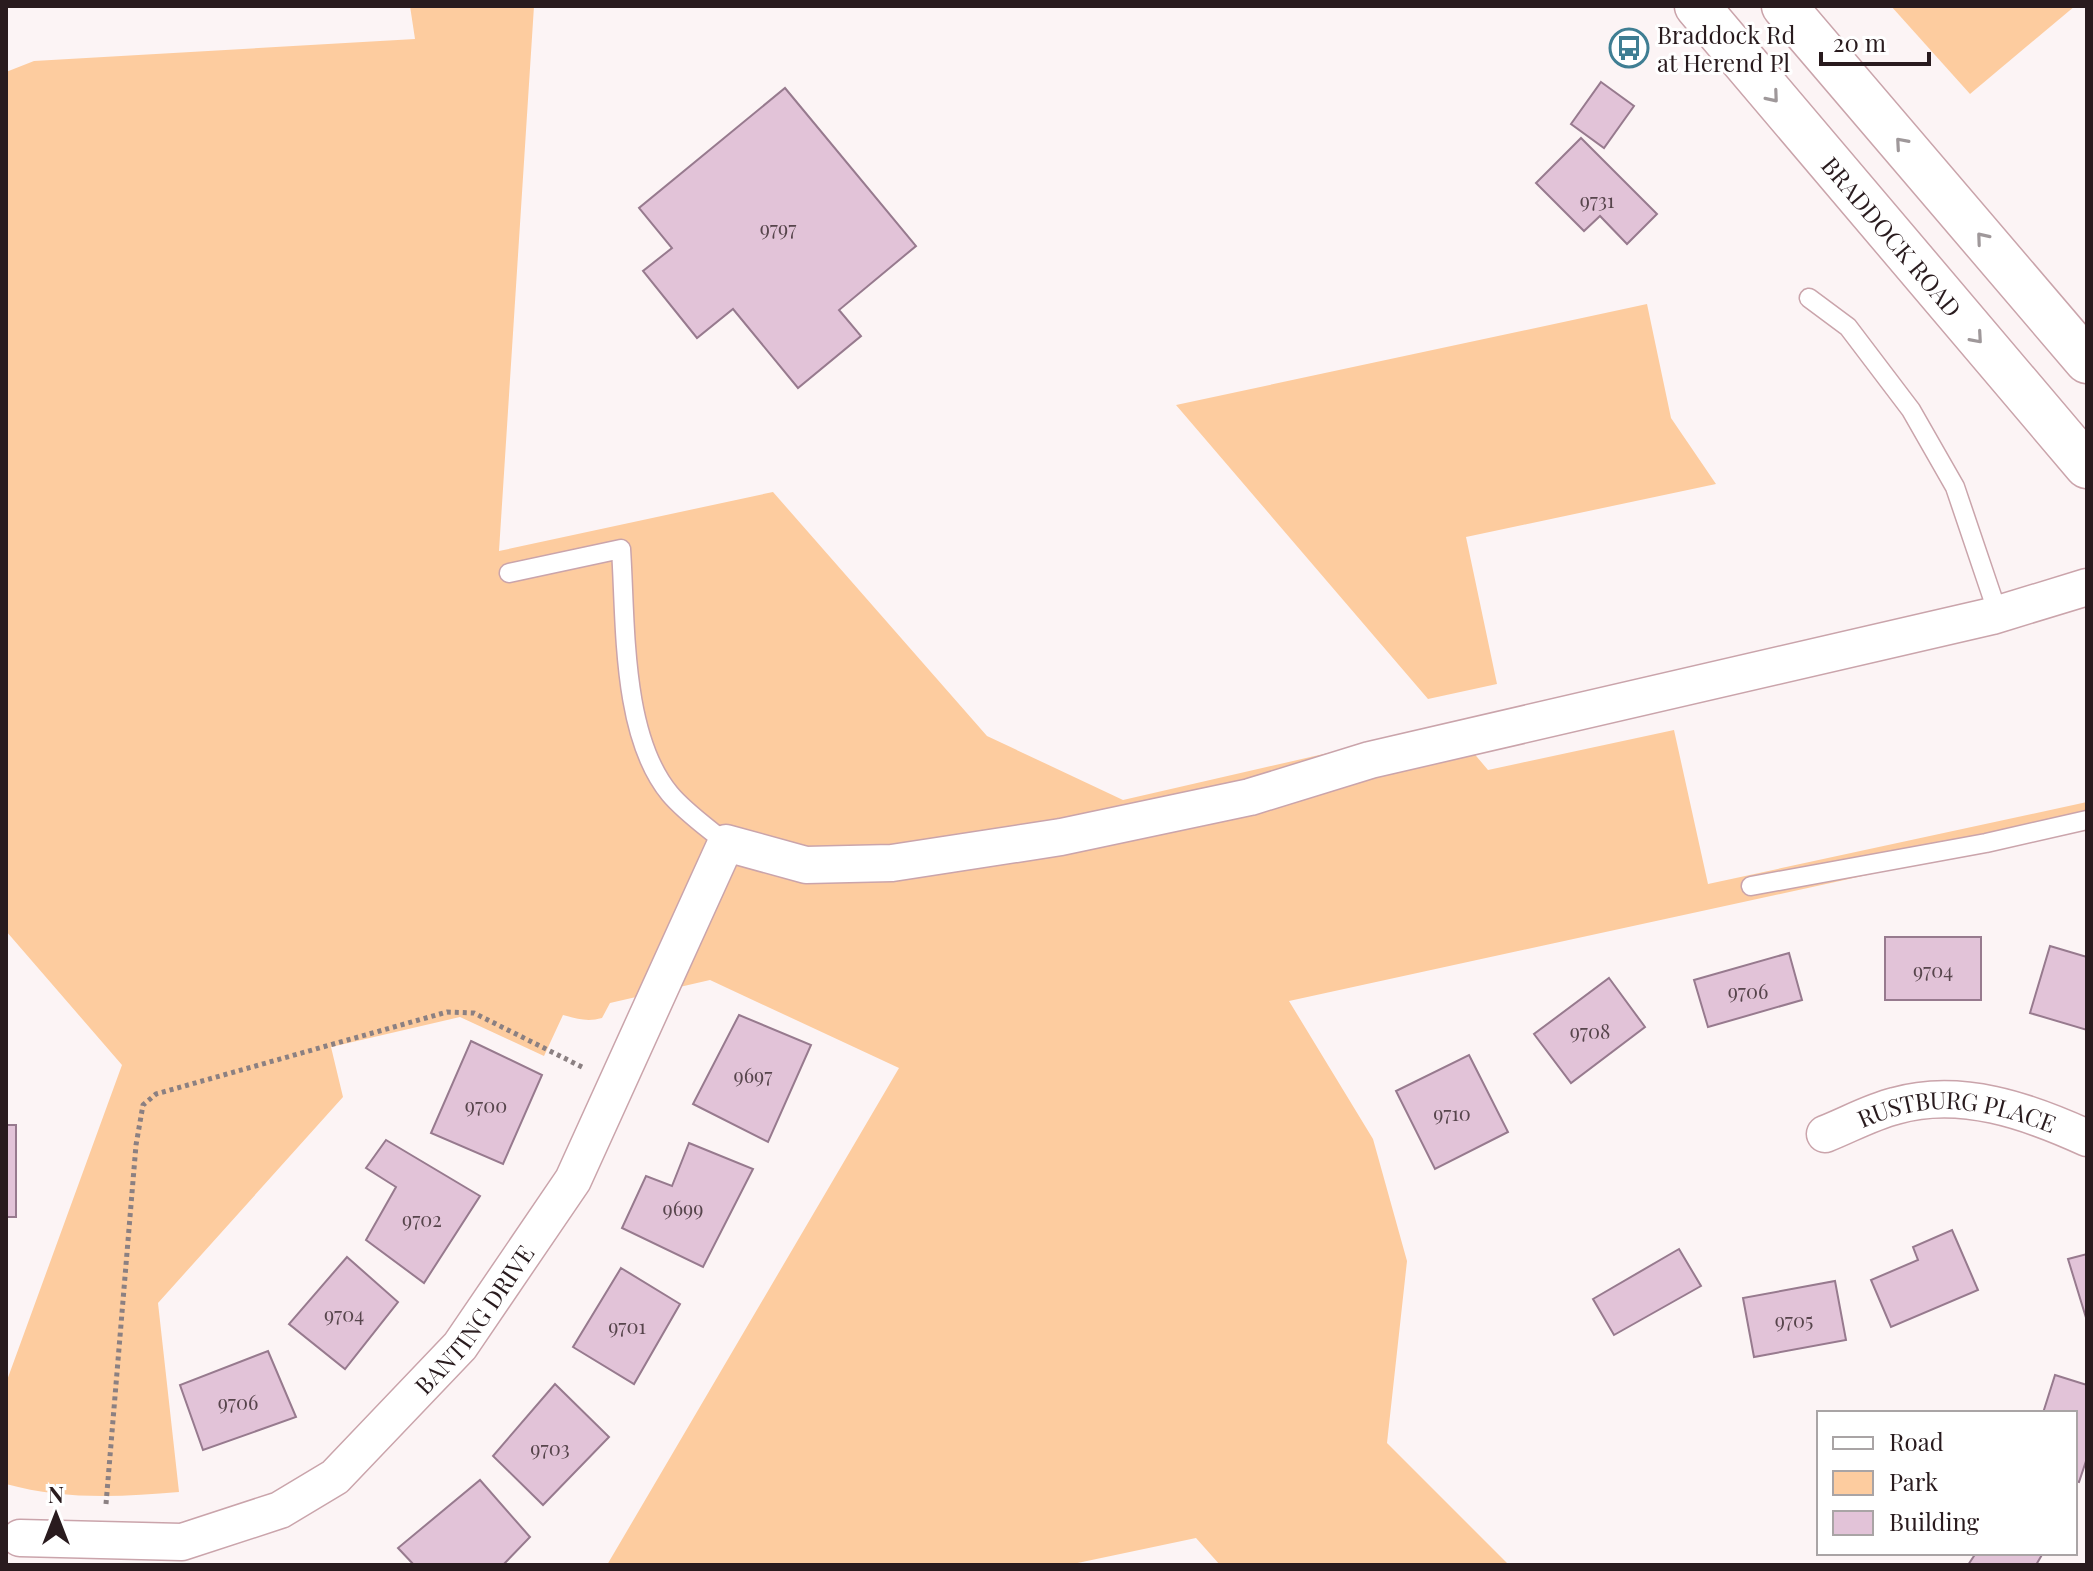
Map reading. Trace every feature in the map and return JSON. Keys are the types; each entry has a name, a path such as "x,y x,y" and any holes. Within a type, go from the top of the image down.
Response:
{"main road":[{"name":"BRADDOCK ROAD","path":"1697,6 2087,466"},
{"path":"1784,6 2087,361"}],"street":[{"path":"726,843 806,865 892,863 1061,837 1250,797 1370,760 1998,614 2087,587"},
{"name":"BANTING DRIVE","path":"14,1546 105,1541 182,1542 280,1510 335,1477 460,1346 573,1180 726,843"},
{"name":"RUSTBURG PLACE","path":"1825,1134 1895,1106 1953,1099 2010,1108 2087,1138"}],"lane":[{"path":"1809,298 1848,327 1911,410 1955,487 1998,614"},
{"path":"509,573 621,549 631,682 644,749 670,794 726,843"},
{"path":"1751,886 1986,843 2087,820"}],"path":[{"path":"105,1541 136,1145 143,1105 156,1094 447,1012 474,1013 617,1084"}],"green space":[{"path":"410,6 534,6 499,551 773,492 987,736 1123,800 1450,725 1488,770 1674,730 1708,884 2087,802 2087,827 1289,1001 1373,1139 1407,1261 1387,1443 1509,1565 1220,1565 1196,1538 1068,1565 607,1565 899,1068 710,980 610,1003 602,1018 587,1020 563,1015 544,1056 460,1017 331,1047 343,1097 158,1303 179,1492 92,1496 49,1493 6,1484 6,1383 122,1065 6,931 6,72 34,61 415,39"},
{"path":"1891,6 2075,6 1970,94"},
{"path":"1647,304 1671,418 1716,484 1466,537 1497,684 1428,699 1176,405"}],"building":[{"path":"1601,82 1634,106 1604,148 1571,124"},
{"path":"785,88 916,246 839,310 861,336 798,388 733,309 697,338 643,271 672,248 639,208"},
{"path":"1581,138 1657,214 1627,244 1600,216 1584,231 1536,183"},
{"path":"1885,937 1981,937 1981,1000 1885,1000"},
{"path":"2050,946 2087,957 2087,1030 2030,1013"},
{"path":"1789,953 1802,1000 1708,1027 1694,980"},
{"path":"1609,978 1645,1027 1571,1083 1534,1034"},
{"path":"739,1015 811,1045 768,1142 693,1104"},
{"path":"471,1041 542,1075 503,1164 431,1133"},
{"path":"1469,1055 1508,1132 1435,1169 1396,1091"},
{"path":"6,1125 16,1125 16,1217 6,1217"},
{"path":"386,1140 480,1196 424,1283 366,1240 396,1187 366,1168"},
{"path":"689,1143 753,1169 703,1267 622,1228 646,1176 672,1186"},
{"path":"1952,1230 1978,1290 1891,1327 1871,1280 1918,1260 1913,1247"},
{"path":"1679,1249 1701,1286 1614,1335 1593,1299"},
{"path":"2087,1254 2087,1321 2068,1259"},
{"path":"347,1257 398,1302 345,1369 289,1324"},
{"path":"621,1268 680,1304 634,1384 573,1347"},
{"path":"1835,1281 1846,1340 1754,1357 1743,1298"},
{"path":"268,1351 296,1417 203,1450 180,1385"},
{"path":"2055,1375 2087,1385 2087,1458 2079,1482 2077,1411 2044,1411"},
{"path":"555,1384 609,1437 543,1505 493,1456"},
{"path":"480,1480 530,1537 503,1565 414,1565 398,1548"},
{"path":"1975,1555 2042,1555 2036,1565 1968,1565"}],"place":[{"name":"Braddock Rd at Herend Pl","path":"1629,48"}]}
